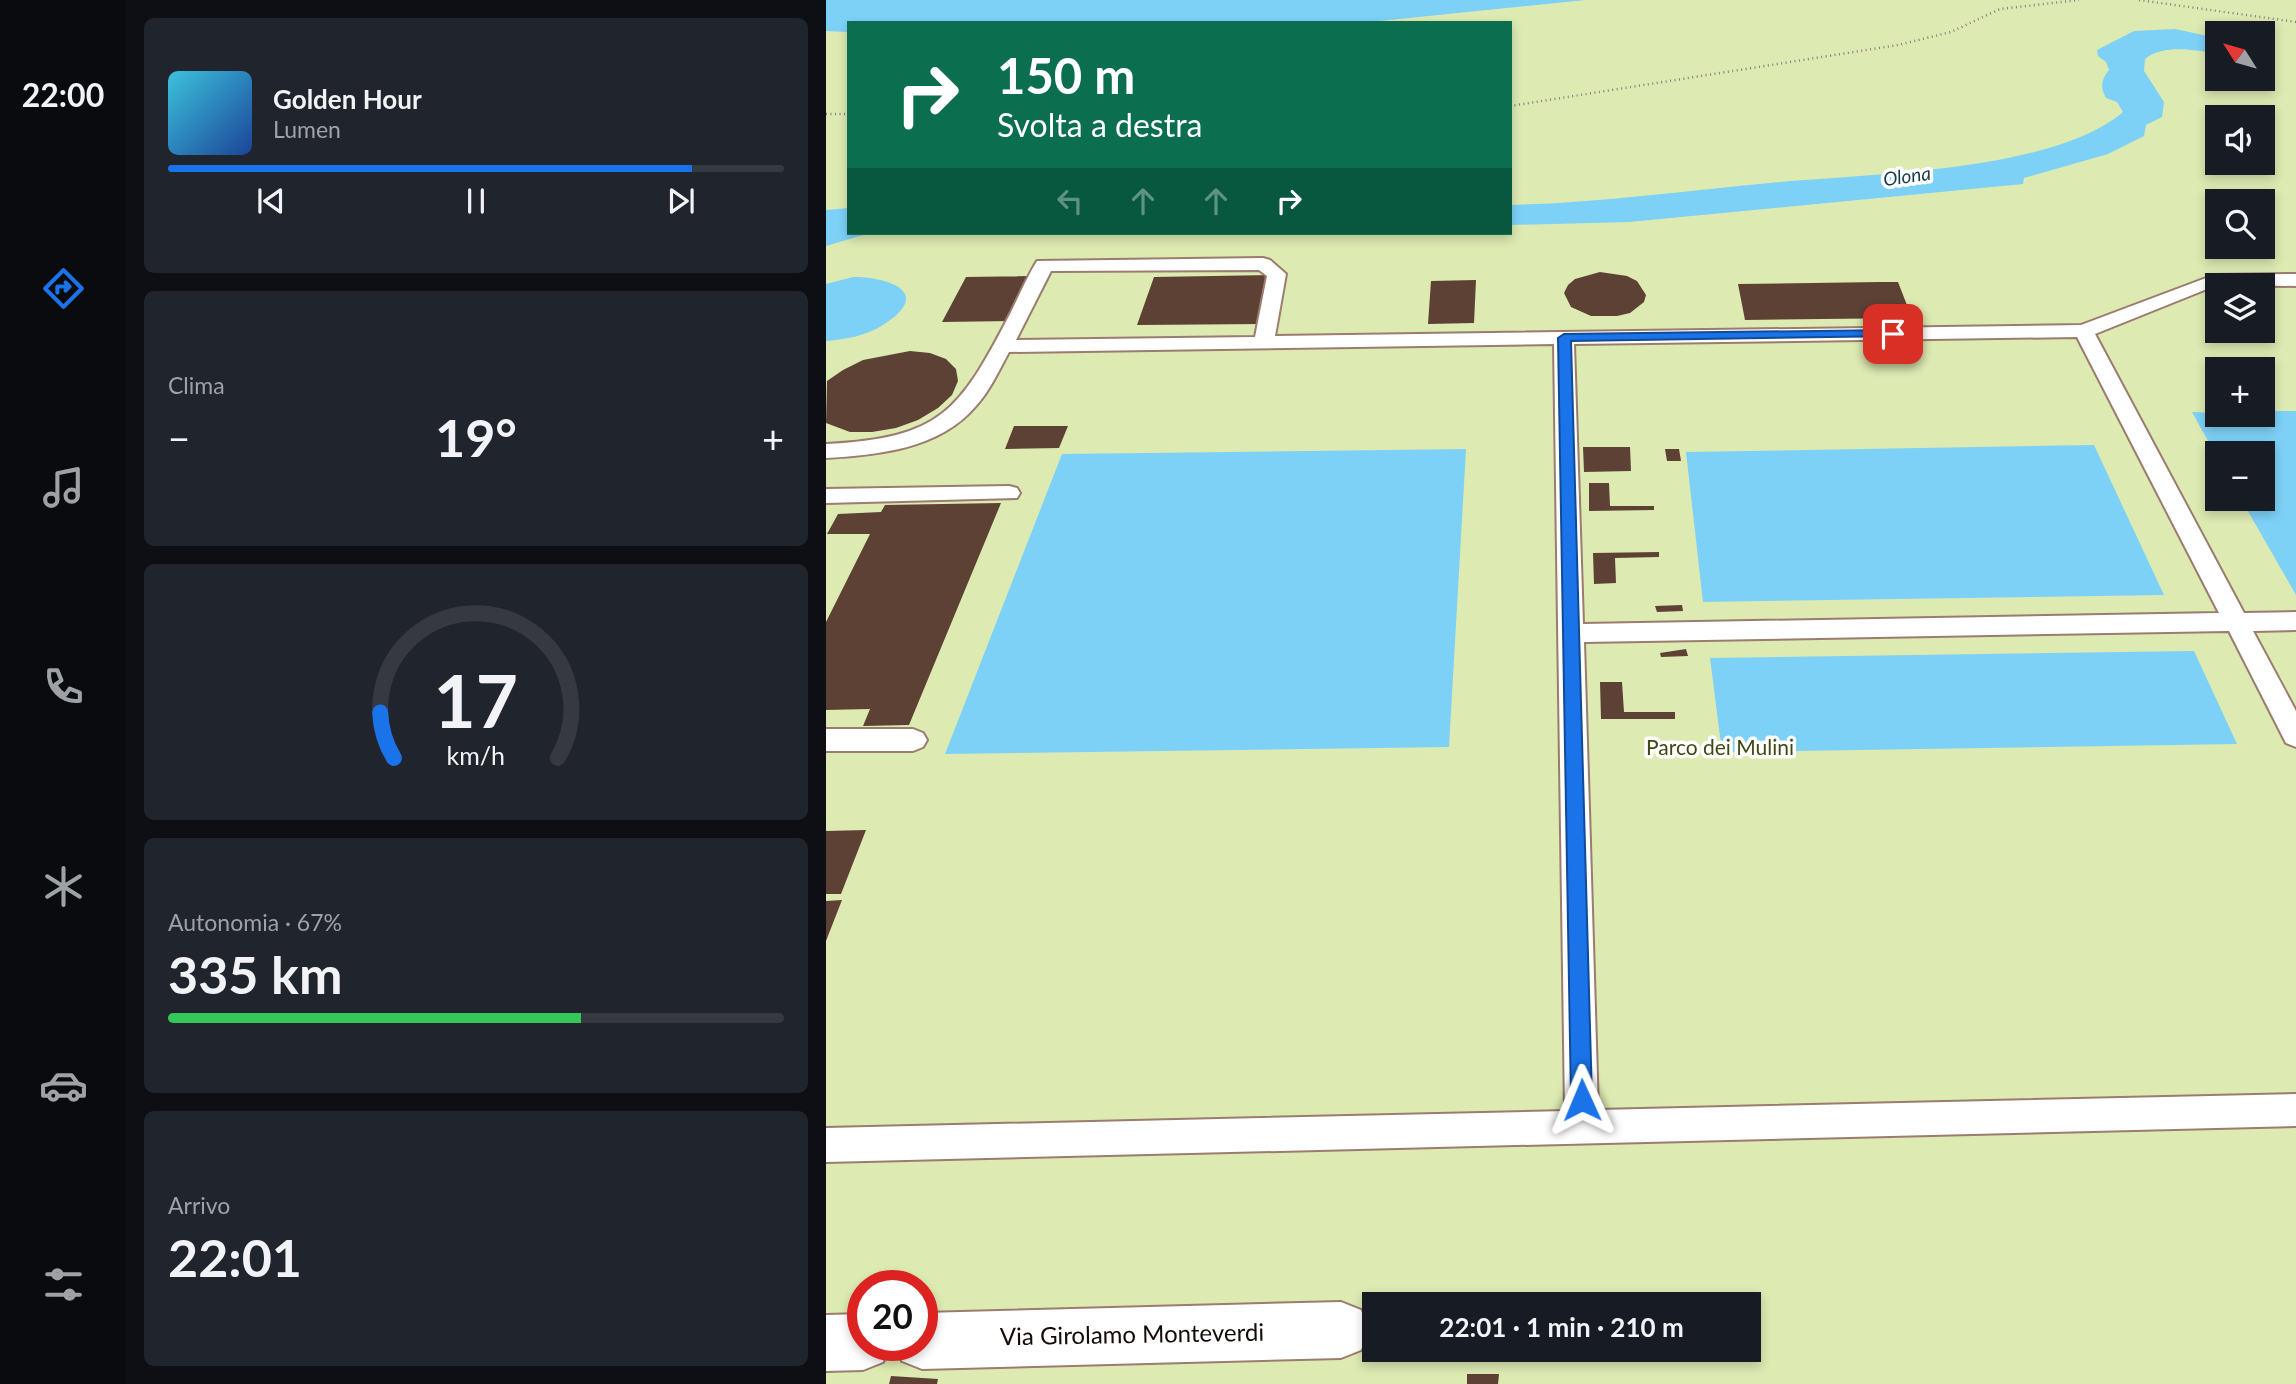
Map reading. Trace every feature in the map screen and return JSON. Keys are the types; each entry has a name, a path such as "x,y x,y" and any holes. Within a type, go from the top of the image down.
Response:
{"street":[{"name":"Via Girolamo Monteverdi","path":"938,1341 1341,1330"},
{"path":"826,1343 847,1342"}],"lane":[{"path":"826,451 875,449 931,432 966,405 1003,345 1044,265 1263,264 1277,274 1264,342"},
{"path":"1003,345 2084,331 2214,281 2296,280"},
{"path":"2084,331 2296,736"},
{"path":"1564,338 1582,1127"},
{"path":"826,496 1009,493"},
{"path":"1571,634 2296,621"},
{"path":"826,740 913,740"},
{"path":"826,1145 2296,1110"}],"path":[{"path":"1512,106 1898,45 1951,32 2000,9 2078,0"},
{"path":"2138,0 2296,22"},
{"path":"826,114 847,114"}],"green space":[{"name":"Parco dei Mulini","path":"826,0 2296,0 2296,1384 826,1384"}],"water":[{"path":"826,0 1586,0 1380,21 847,21 847,32 826,31"},
{"name":"Olona","path":"2175,29 2205,35 2205,52 2161,51 2145,59 2144,71 2164,102 2162,117 2146,125 2144,136 2108,154 2024,178 2023,184 1629,222 1512,225 1512,205 1903,173 2004,159 2050,148 2091,132 2123,112 2117,102 2106,98 2104,94 2102,84 2109,70 2106,62 2098,56 2097,50 2134,31"},
{"path":"847,208 847,235 863,235 826,246 826,210"},
{"path":"853,277 892,284 906,296 905,304 898,314 870,332 826,341 826,284"},
{"path":"2275,411 2296,411 2296,595 2248,511 2275,511 2275,441 2208,441 2192,412 2205,413 2205,427 2275,427"},
{"path":"2094,445 2164,595 1703,602 1686,452"},
{"path":"1466,449 1449,747 945,754 1062,454"},
{"path":"2194,651 2237,744 1722,752 1710,658"}],"building":[{"path":"1600,272 1627,276 1637,281 1646,295 1644,302 1630,313 1617,316 1591,316 1571,307 1564,293 1568,285 1575,279"},
{"path":"1275,275 1263,324 1137,325 1154,277"},
{"path":"1033,276 1012,321 942,322 966,277"},
{"path":"1476,280 1474,323 1428,324 1431,281"},
{"path":"1898,282 1912,318 1745,320 1738,284"},
{"path":"910,351 930,353 946,359 956,369 958,381 952,395 938,408 918,420 896,428 872,432 850,432 826,423 827,381 863,360"},
{"path":"1014,426 1068,426 1059,448 1005,449"},
{"path":"1583,447 1630,447 1631,471 1584,472"},
{"path":"1665,449 1679,449 1681,461 1667,461"},
{"path":"1589,483 1609,483 1610,506 1654,506 1654,510 1589,511"},
{"path":"1001,503 909,725 863,726 870,709 826,710 826,622 870,534 827,534 838,514 881,512 885,505"},
{"path":"1659,552 1659,557 1615,558 1616,583 1594,584 1593,553"},
{"path":"1682,605 1683,611 1657,612 1655,606"},
{"path":"1686,649 1688,656 1661,657 1660,653"},
{"path":"1600,682 1622,682 1624,712 1675,712 1675,719 1601,719"},
{"path":"866,830 841,894 826,894 826,831"},
{"path":"842,900 826,941 826,901"},
{"path":"1467,1374 1499,1374 1498,1384 1467,1384"},
{"path":"891,1376 938,1379 937,1384 889,1384"}],"route":[{"path":"1582,1100 1564,338 1893,334"}]}
